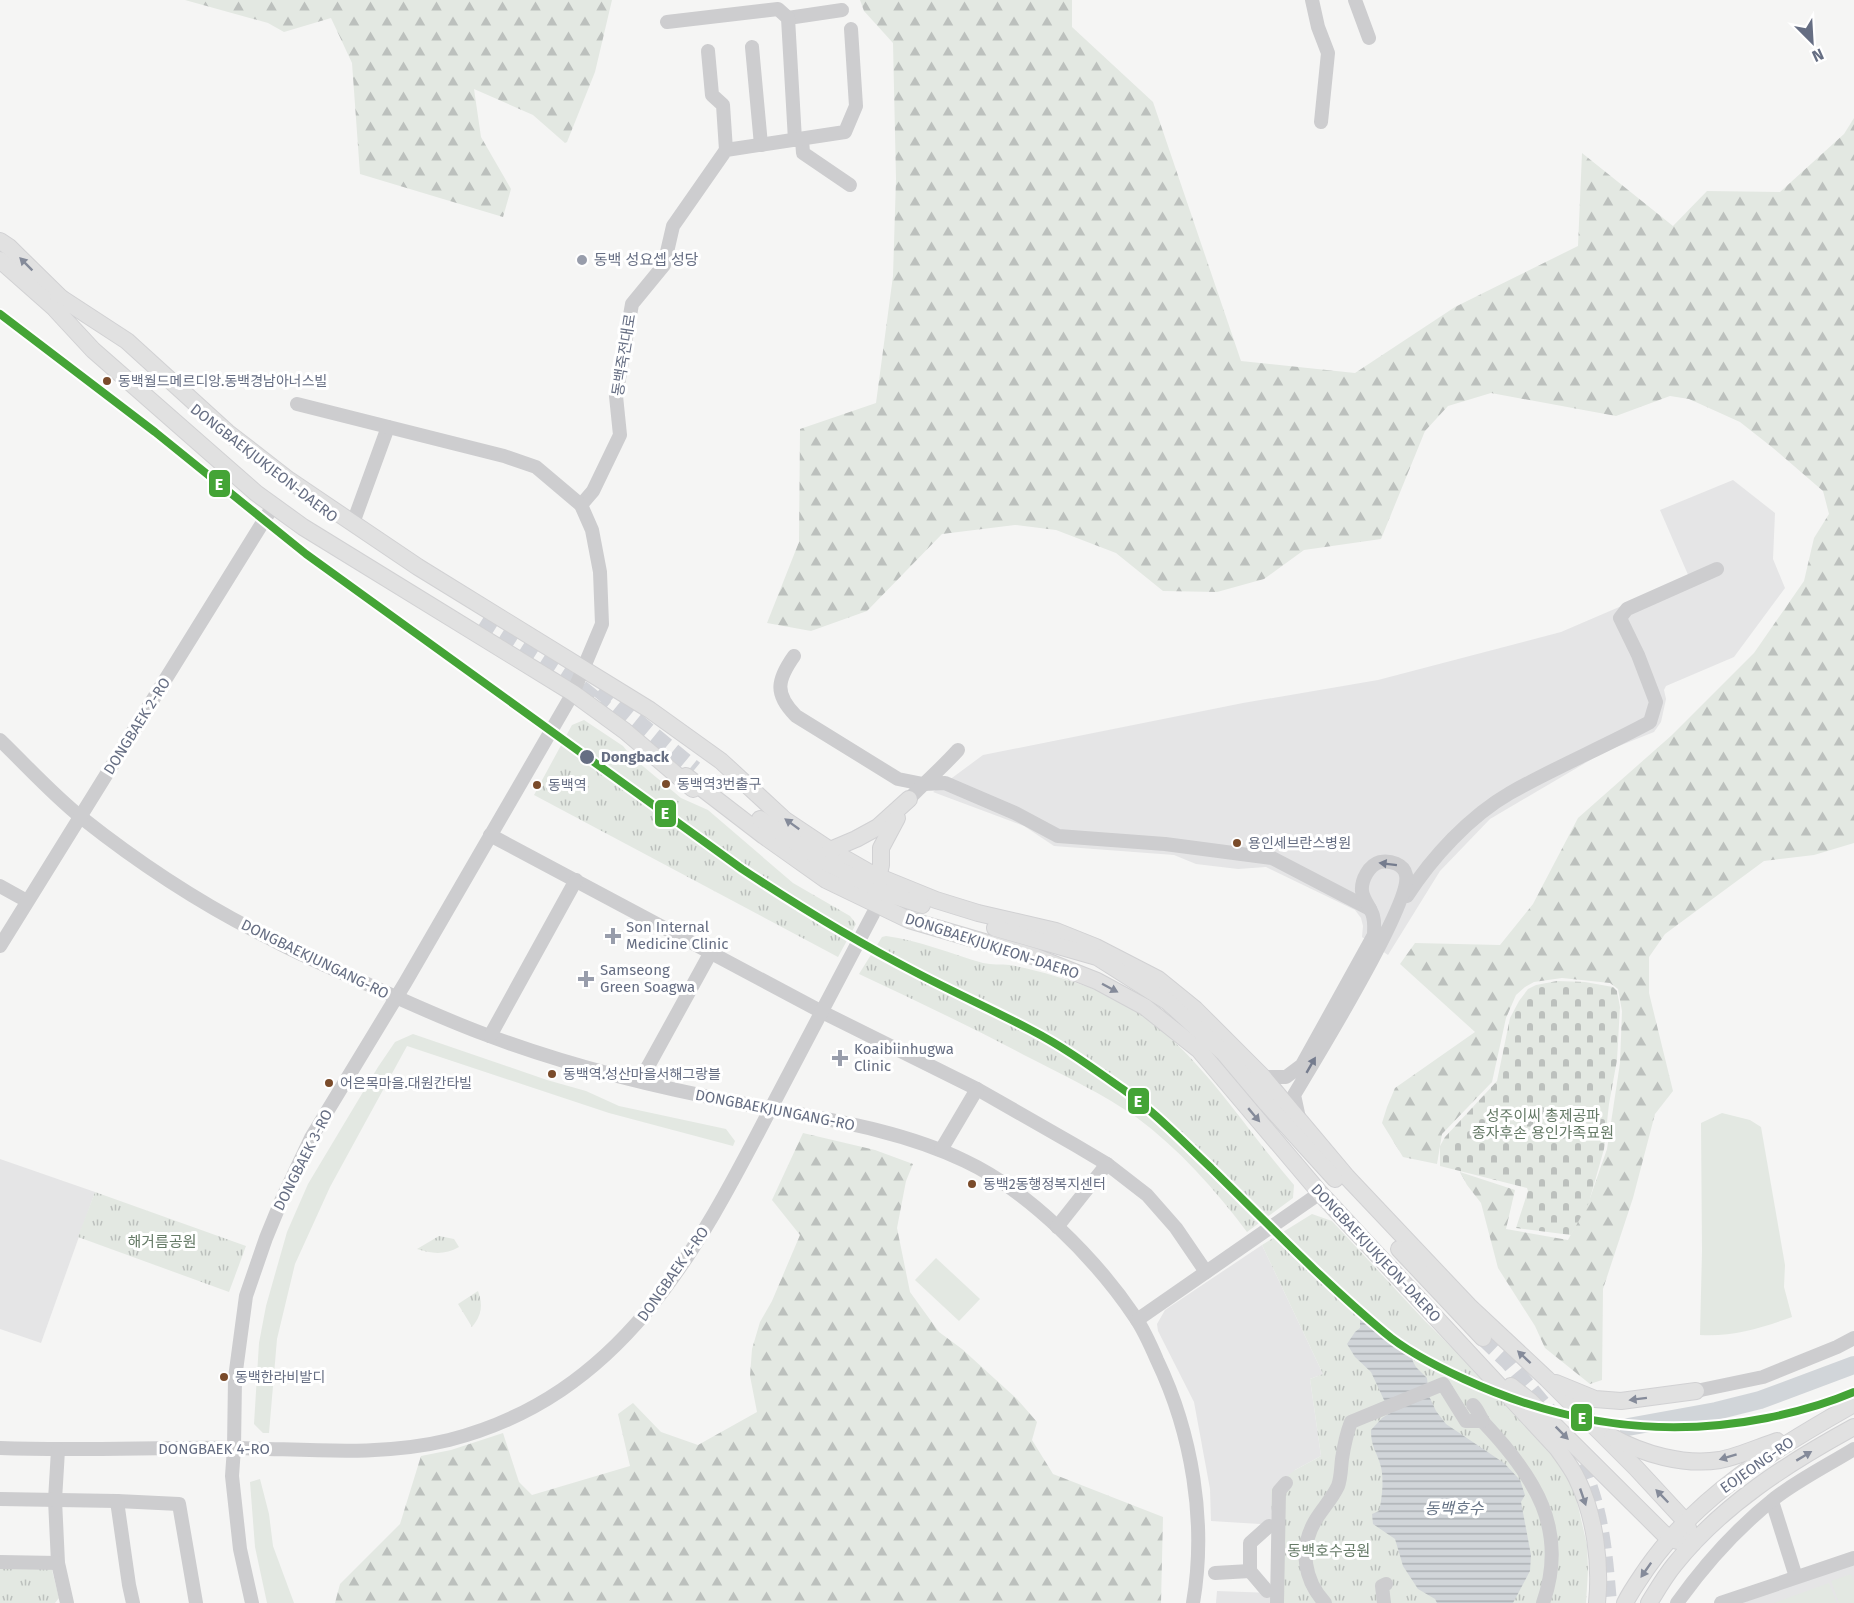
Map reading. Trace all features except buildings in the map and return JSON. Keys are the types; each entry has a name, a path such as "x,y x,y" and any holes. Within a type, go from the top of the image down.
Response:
{"main road":[{"name":"DONGBAEKJUKJEON-DAERO","path":"0,241 9,247 57,303"},
{"name":"DONGBAEKJUKJEON-DAERO","path":"0,260 57,303 243,469 305,517 484,620"},
{"path":"57,303 102,358 212,456 273,506 303,528 573,693 625,730 675,775 808,880 873,914 929,937 1036,957"},
{"path":"57,303 127,341 227,432 289,480 418,567 650,710 722,761 785,820 830,850 878,877 936,900 978,913 1056,931 1096,947 1158,980 1195,1009 1263,1077 1347,1177 1469,1306 1547,1379 1636,1468 1686,1522 1693,1543"},
{"path":"511,655 531,657 538,653 539,645 531,636"},
{"path":"625,730 624,718 630,708 637,705 650,710"},
{"name":"DONGBAEKJUKJEON-DAERO","path":"1470,1354 1320,1192 1199,1050 1145,1006 1097,981 1036,957 909,920 826,880 764,836 691,772 827,863 885,893 1097,957 1168,1002 1220,1049 1267,1104 1483,1338"},
{"path":"830,850 873,830 909,799"},
{"path":"878,877 881,848 909,799"},
{"path":"1063,947 1096,947"},
{"path":"1195,1009 1220,1049"},
{"path":"1470,1354 1530,1401 1669,1539 1693,1543"},
{"path":"1470,1354 1557,1448 1577,1480 1589,1514 1597,1552 1597,1603"},
{"path":"1547,1379 1595,1399 1621,1401 1696,1391"},
{"name":"EOJEONG-RO","path":"1669,1539 1723,1488 1763,1457 1854,1404"},
{"name":"EOJEONG-RO","path":"1693,1543 1773,1474 1854,1427"},
{"path":"1597,1428 1626,1444 1654,1455 1680,1460 1719,1460 1804,1432"},
{"path":"1592,1463 1626,1481 1633,1482 1638,1478 1636,1468"},
{"path":"1624,1603 1669,1539"},
{"path":"1649,1603 1673,1566 1693,1543"}],"street":[{"path":"729,0 730,14"},
{"path":"1312,0 1318,27 1328,53 1322,122"},
{"path":"1355,0 1369,38"},
{"path":"667,22 781,9 814,7 842,10"},
{"path":"781,9 799,139 804,153 850,185"},
{"path":"708,51 712,95 723,105 726,150 761,145 845,132 856,106 851,29"},
{"path":"752,47 761,145"},
{"name":"동백죽전대로","path":"581,505 593,491 620,435 616,396 632,304 664,265 673,226 726,150"},
{"path":"297,404 504,456 536,467 581,505"},
{"path":"353,523 388,427"},
{"name":"DONGBAEK 3-RO","path":"252,1603 235,1515 232,1476 235,1378 246,1296 282,1199 311,1138 397,998 573,693 584,669 602,624 600,572 592,530 581,505"},
{"name":"DONGBAEK 2-RO","path":"0,946 273,506"},
{"path":"1299,1118 1294,1095 1370,964 1396,913 1423,870 1466,826 1509,794 1650,722 1656,702 1638,655 1620,618 1627,609 1717,569"},
{"path":"794,656 784,670 780,683 780,694 786,707 796,716 898,779 923,784 945,783 1015,813 1058,836 1165,844 1272,858 1370,909"},
{"name":"DONGBAEKJUNGANG-RO","path":"0,740 80,817 165,877 231,918 279,944 397,998 490,1036 555,1058 640,1081 870,1129 941,1150 988,1173 1028,1202 1057,1227 1101,1275 1137,1320 1172,1392 1189,1454 1197,1519 1197,1562 1193,1603"},
{"path":"909,799 923,784 935,776 958,750"},
{"path":"490,834 822,1012 977,1089 1050,1129 1107,1164 1135,1185 1160,1209 1206,1272"},
{"path":"1263,1077 1286,1077 1302,1065 1371,944 1375,925 1364,895 1363,885 1367,872 1377,862 1387,861 1404,869 1406,881 1396,913"},
{"path":"1406,875 1423,870"},
{"path":"490,1036 576,880"},
{"path":"1336,891 1346,891 1363,885"},
{"path":"0,886 27,902"},
{"name":"DONGBAEK 4-RO","path":"0,1448 57,1450 234,1448 358,1451 425,1445 451,1440 500,1423 523,1413 564,1389 617,1346 654,1305 724,1199 873,914"},
{"path":"640,1081 711,952"},
{"path":"941,1150 977,1089"},
{"path":"1057,1227 1107,1164"},
{"path":"1137,1320 1320,1192"},
{"path":"1696,1391 1763,1377 1854,1338"},
{"path":"1325,1603 1317,1594 1308,1574 1306,1548 1309,1533 1339,1484 1345,1437 1351,1422 1443,1384 1467,1410 1466,1421 1482,1421 1512,1452 1526,1472 1544,1508 1551,1536 1551,1554 1550,1578 1543,1603"},
{"path":"1677,1603 1711,1558 1772,1501 1854,1449"},
{"path":"57,1450 55,1500 57,1563 67,1603"},
{"path":"1277,1603 1279,1491 1286,1483"},
{"path":"0,1499 179,1504 196,1603"},
{"path":"117,1501 133,1603"},
{"path":"1772,1501 1796,1577"},
{"path":"1279,1549 1306,1548"},
{"path":"1722,1603 1854,1558"},
{"path":"0,1562 57,1563"},
{"path":"1215,1573 1248,1562"},
{"path":"1384,1603 1382,1586 1386,1584"}],"shaded area":[{"name":"용인세브란스병원","path":"1733,480 1775,513 1773,559 1785,588 1734,657 1666,686 1661,722 1654,732 1604,752 1490,819 1440,871 1388,955 1362,937 1361,918 1355,910 1266,867 1238,869 1196,864 1174,855 1054,846 1024,826 933,792 983,755 1243,703 1378,680 1561,632 1689,577 1660,510"},
{"path":"0,1159 95,1192 41,1343 0,1329"},
{"path":"1262,1245 1323,1374 1310,1379 1321,1456 1295,1470 1278,1525 1211,1521 1210,1489 1194,1402 1158,1331 1157,1324 1165,1310"},
{"path":"1854,1562 1854,1603 1742,1603 1791,1585"},
{"path":"1217,1591 1275,1593 1275,1603 1216,1603"}],"green space":[{"path":"185,0 612,0 595,72 567,142 565,143 533,115 474,89 481,137 511,189 503,217 360,174 352,63 331,18 284,32 268,23"},
{"path":"860,0 1072,0 1072,27 1153,102 1241,361 1355,373 1455,307 1578,246 1582,153 1673,226 1707,191 1780,192 1844,134 1854,118 1854,843 1814,855 1764,861 1665,934 1649,957 1649,993 1673,1091 1655,1114 1633,1198 1603,1289 1602,1380 1590,1384 1545,1348 1535,1326 1498,1268 1481,1203 1460,1172 1515,1190 1506,1229 1568,1240 1590,1198 1607,1149 1620,1063 1622,1011 1618,989 1610,983 1562,978 1534,982 1516,995 1506,1018 1492,1082 1442,1134 1437,1164 1403,1157 1382,1123 1395,1088 1475,1032 1400,964 1415,943 1500,945 1533,904 1578,818 1672,735 1754,653 1804,581 1814,538 1829,514 1823,491 1740,422 1689,399 1670,396 1616,416 1491,393 1448,406 1425,431 1381,539 1304,550 1264,579 1217,592 1163,591 1116,553 1056,530 1015,525 942,534 867,611 811,631 767,623 799,542 800,429 876,403 893,276 896,179 893,43 864,11"},
{"path":"584,720 623,746 632,757 681,798 708,810 793,883 850,916 856,924 838,957 534,795 572,725"},
{"path":"882,937 923,944 983,963 1010,965 1052,975 1094,989 1126,1005 1155,1025 1205,1074 1294,1185 1293,1198 1247,1232 1182,1156 1136,1117 1085,1086 859,974"},
{"name":"성주이씨 총제공파 종자후손 용인가족묘원","path":"1557,981 1585,982 1613,987 1617,991 1620,1007 1617,1060 1604,1149 1589,1202 1571,1235 1516,1228 1527,1188 1440,1166 1440,1146 1445,1137 1497,1081 1510,1018 1519,1001 1528,989"},
{"path":"413,1034 586,1091 619,1106 726,1129 735,1141 733,1146 609,1113 407,1046 330,1187 295,1264 277,1339 269,1433 263,1433 254,1424 259,1343 266,1306 287,1232 308,1184 378,1067 395,1042"},
{"path":"1722,1113 1750,1120 1761,1127 1785,1265 1784,1287 1792,1317 1747,1331 1724,1335 1700,1335 1701,1123"},
{"path":"803,1133 875,1150 913,1164 906,1181 897,1228 910,1292 939,1332 962,1349 1017,1399 1037,1422 1032,1440 1053,1474 1163,1517 1161,1603 335,1603 340,1584 400,1524 421,1456 451,1450 503,1433 519,1482 532,1495 630,1466 618,1414 633,1403 661,1432 698,1445 757,1412 750,1376 752,1349 760,1322 772,1301 800,1235 772,1200"},
{"name":"해거름공원","path":"95,1192 246,1246 229,1292 78,1237"},
{"name":"동백호수공원","path":"1312,1214 1332,1221 1424,1320 1503,1398 1561,1462 1575,1493 1587,1545 1586,1603 1275,1603 1278,1526 1272,1518 1271,1490 1295,1470 1321,1456 1310,1379 1323,1374 1262,1245"},
{"path":"439,1236 454,1239 459,1247 438,1253 417,1249"},
{"path":"936,1258 980,1299 959,1321 915,1280"},
{"path":"478,1291 481,1310 472,1327 458,1304"},
{"path":"260,1479 269,1514 273,1546 294,1603 267,1603 255,1547 250,1482"},
{"path":"0,1568 52,1570 59,1598 55,1603 0,1603"},
{"path":"1851,1574 1854,1581 1854,1603 1839,1603 1831,1581"},
{"path":"1829,1583 1837,1603 1774,1603"}],"water":[{"name":"동백호수","path":"1360,1317 1389,1334 1408,1352 1416,1367 1427,1378 1429,1396 1436,1411 1446,1424 1504,1463 1520,1480 1525,1495 1521,1502 1531,1555 1530,1571 1513,1603 1437,1603 1435,1599 1418,1589 1403,1566 1395,1539 1373,1524 1372,1514 1379,1511 1380,1506 1382,1478 1371,1430 1390,1413 1371,1372 1355,1357 1347,1344 1360,1328"}],"waterway":[{"path":"1628,1427 1716,1411 1760,1400 1854,1365"}],"tunnel":[{"path":"480,623 578,685 606,708"},
{"path":"599,690 695,769"},
{"path":"1483,1338 1508,1362 1551,1413"},
{"path":"1570,1443 1588,1482 1599,1520 1609,1603"}],"transit line":[{"name":"E","path":"0,314 155,432 306,554 742,869 871,948 1043,1037 1079,1058 1124,1090 1169,1128 1340,1294 1393,1340 1412,1352 1464,1379 1538,1407 1575,1417 1650,1427 1689,1427 1767,1418 1811,1407 1854,1392"}],"place":[{"name":"동백 성요셉 성당","path":"582,260"},
{"name":"동백월드메르디앙.동백경남아너스빌","path":"107,381"},
{"name":"Dongback","path":"587,757"},
{"name":"동백역3번출구","path":"666,784"},
{"name":"동백역","path":"537,785"},
{"name":"용인세브란스병원","path":"1237,843"},
{"name":"Son Internal Medicine Clinic","path":"613,936"},
{"name":"Samseong Green Soagwa","path":"586,979"},
{"name":"Koaibiinhugwa Clinic","path":"840,1058"},
{"name":"동백역.성산마을서해그랑블","path":"552,1074"},
{"name":"어은목마을.대원칸타빌","path":"329,1083"},
{"name":"동백2동행정복지센터","path":"972,1184"},
{"name":"동백한라비발디","path":"224,1377"}]}
